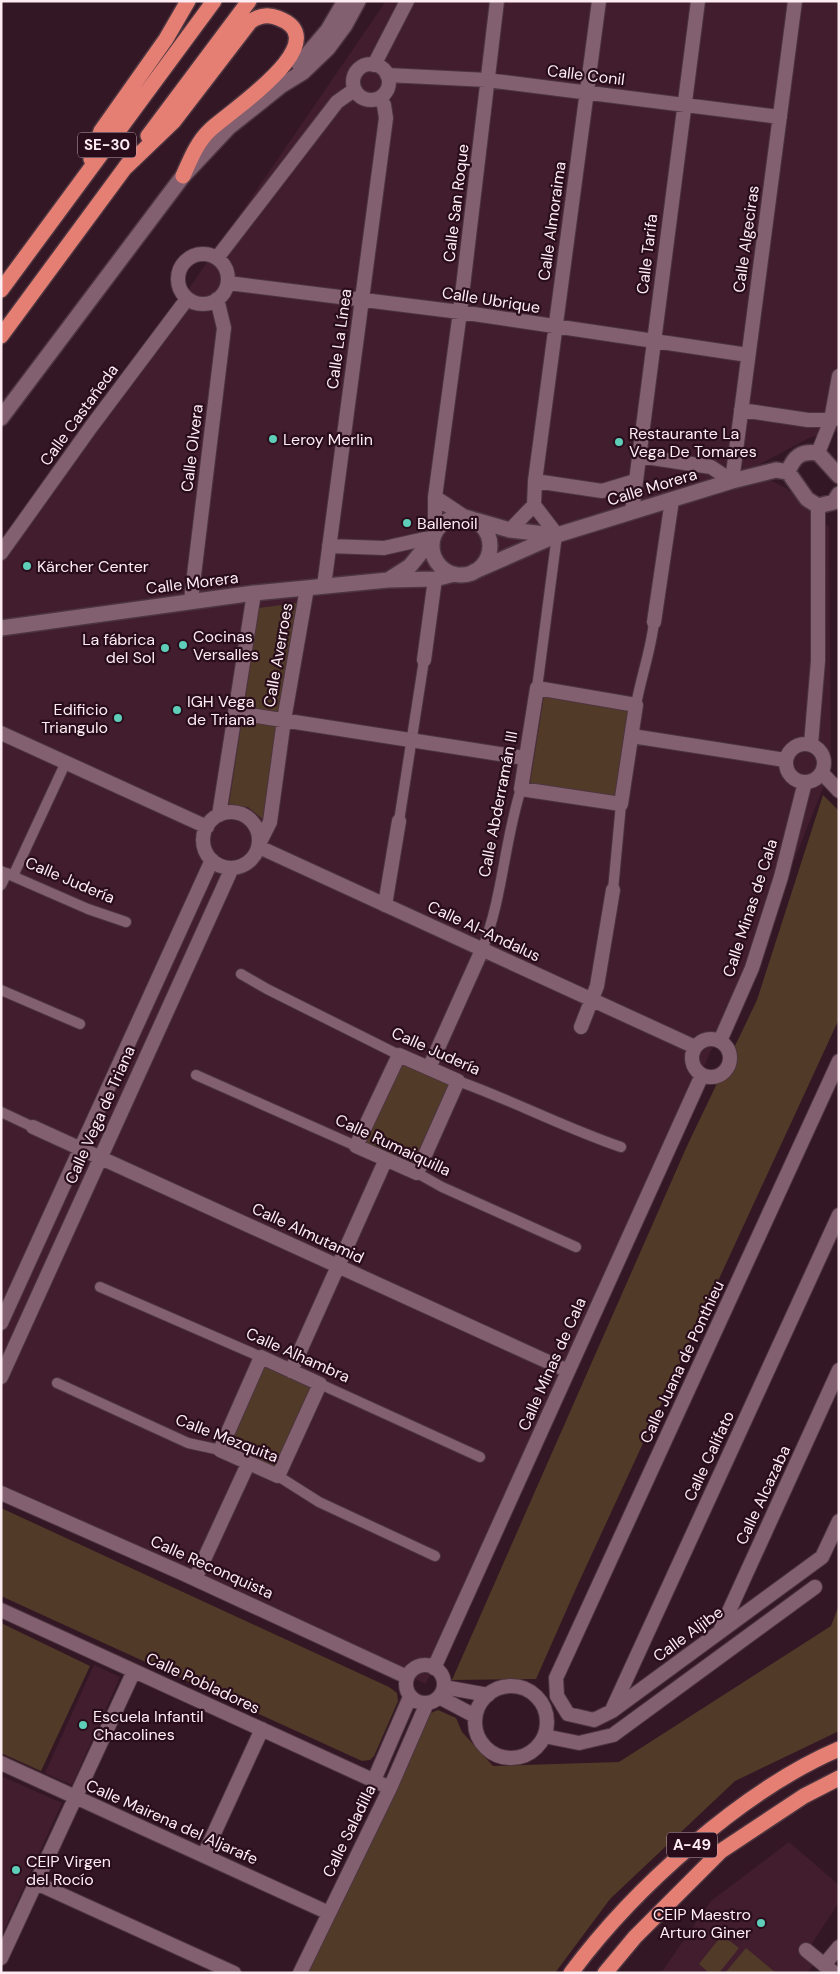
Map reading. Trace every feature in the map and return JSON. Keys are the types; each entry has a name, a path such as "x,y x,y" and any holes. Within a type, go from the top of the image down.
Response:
{"highway":[{"path":"85,176 101,130 166,39 188,1"},
{"name":"SE-30","path":"1,290 214,1"},
{"name":"SE-30","path":"1,336 249,1"},
{"path":"124,168 174,121 250,22 257,17 267,16 287,23 296,37 296,45 287,63 209,131 195,151 183,176"},
{"name":"A-49","path":"571,1973 588,1950 643,1892 703,1835 766,1789 839,1749"},
{"name":"A-49","path":"605,1973 635,1937 721,1851 804,1796 839,1778"}],"street":[{"path":"282,85 328,30 345,1"},
{"path":"1,418 183,176 228,128 282,85 303,72 328,48 345,25 358,1"},
{"path":"374,65 407,1"},
{"name":"Calle San Roque","path":"434,536 435,497 498,1"},
{"name":"Calle Almoraima","path":"534,505 535,481 599,1"},
{"name":"Calle Tarifa","path":"632,512 698,1"},
{"name":"Calle Algeciras","path":"732,481 795,1"},
{"path":"374,65 382,68 387,75 387,89 380,98 368,100 358,95 354,90 353,84 356,72 365,66 374,65"},
{"name":"Calle Conil","path":"387,75 487,80 780,117"},
{"path":"217,258 337,102 354,90"},
{"name":"Calle La Línea","path":"324,586 386,118 384,105 380,98"},
{"path":"203,253 217,258 226,269 228,283 222,295 217,299 202,304 188,299 178,286 178,270 182,263 195,254 203,253"},
{"name":"Calle Ubrique","path":"228,283 460,312 748,355"},
{"name":"Calle Castañeda","path":"1,553 91,427 188,299"},
{"name":"Calle Olvera","path":"192,600 224,328 217,299"},
{"path":"818,453 835,419 839,376"},
{"path":"741,410 808,420 835,419"},
{"path":"837,500 818,506 807,499 788,472 796,457 804,452 818,453 839,476"},
{"path":"639,456 711,467 732,481"},
{"name":"Calle Morera","path":"473,572 557,535 732,481 776,470 788,472"},
{"path":"535,481 602,491 635,481"},
{"path":"435,497 481,526 489,540 490,547 485,562 473,572 454,574 447,572 436,561 432,547 434,536 445,522 458,517 466,518"},
{"path":"580,1027 593,1000 599,980 613,890 621,804 636,705 641,679 652,643 672,500"},
{"path":"510,530 534,505 557,535"},
{"path":"811,744 818,661 818,506"},
{"name":"Calle Morera","path":"466,518 510,530 557,535"},
{"name":"Calle Abderramán III","path":"429,1068 482,950 495,914 511,822 521,789 537,688 557,535"},
{"path":"329,546 384,548 434,536"},
{"name":"Calle Morera","path":"388,580 410,566 434,536"},
{"name":"Calle Morera","path":"1,628 192,600 388,580 435,579 454,574"},
{"path":"384,904 399,821 435,579"},
{"name":"Calle Averroes","path":"259,846 270,822 284,720 307,588"},
{"name":"Calle Averroes","path":"219,815 254,593"},
{"path":"537,688 636,705"},
{"path":"236,713 525,758"},
{"path":"1,733 206,827"},
{"path":"632,736 785,760"},
{"path":"811,744 822,753 824,767 822,773 811,781 805,782 792,778 786,767 785,760 794,746 811,744"},
{"path":"1,885 66,762"},
{"path":"822,773 839,790"},
{"name":"Calle Minas de Cala","path":"720,1041 752,968 781,876 805,782"},
{"path":"521,789 621,804"},
{"path":"235,812 250,819 259,833 259,846 249,862 232,868 218,865 212,860 204,845 206,827 219,815 235,812"},
{"name":"Calle Al-Andalus","path":"259,846 695,1047"},
{"name":"Calle Vega de Triana","path":"1,1323 212,860"},
{"name":"Calle Vega de Triana","path":"1,1377 232,868"},
{"name":"Calle Judería","path":"7,873 88,909 126,922"},
{"name":"Calle Judería","path":"242,974 266,989 429,1068 458,1081 506,1098 578,1132 622,1147"},
{"path":"1,990 80,1024"},
{"path":"704,1040 720,1041 728,1050 730,1062 728,1068 719,1076 702,1075 692,1062 695,1047 704,1040"},
{"path":"356,1146 399,1054"},
{"name":"Calle Juana de Ponthieu","path":"556,1678 839,1061"},
{"name":"Calle Rumaiquilla","path":"196,1075 417,1173 442,1187 576,1247"},
{"name":"Calle Minas de Cala","path":"434,1668 702,1075"},
{"path":"417,1173 458,1081"},
{"path":"1,1112 33,1127"},
{"name":"Calle Almutamid","path":"33,1127 568,1371"},
{"path":"291,1371 386,1160"},
{"name":"Calle Califato","path":"612,1711 839,1215"},
{"name":"Calle Alhambra","path":"100,1287 261,1357 480,1457"},
{"path":"220,1450 261,1357"},
{"name":"Calle Alcazaba","path":"718,1634 839,1370"},
{"name":"Calle Mezquita","path":"57,1384 188,1443 220,1450 278,1476 319,1502 435,1556"},
{"path":"278,1476 320,1384"},
{"path":"196,1579 248,1464"},
{"name":"Calle Reconquista","path":"1,1492 196,1579 407,1677"},
{"name":"Calle Aljibe","path":"556,1678 558,1696 568,1714 594,1720 612,1711 822,1557 839,1521"},
{"path":"544,1736 579,1743 613,1734 815,1587"},
{"name":"Calle Pobladores","path":"1,1610 390,1788"},
{"path":"437,1696 442,1676 434,1668 428,1666 416,1668 407,1677 406,1687 410,1697 415,1701 437,1696 488,1694"},
{"path":"1,1958 134,1671"},
{"path":"510,1686 522,1688 532,1693 546,1712 547,1724 544,1736 538,1746 518,1758 506,1758 495,1755 478,1738 475,1716 480,1704 488,1694 498,1688 510,1686"},
{"path":"437,1696 475,1716"},
{"name":"Calle Saladilla","path":"300,1973 437,1696"},
{"name":"Calle Saladilla","path":"374,1780 410,1697"},
{"path":"204,1856 262,1729"},
{"name":"Calle Mairena del Aljarafe","path":"1,1763 329,1912"},
{"path":"36,1883 234,1973"},
{"path":"806,1950 829,1969 839,1947"}],"shaded area":[{"path":"386,1 839,1 839,431 811,437 749,470 786,488 829,527 831,768 797,853 683,1115 426,1684 1,1490 1,563"},
{"path":"297,603 280,714 244,708 259,608"},
{"path":"544,696 629,710 615,798 530,784"},
{"path":"242,719 277,725 264,820 248,807 229,805"},
{"path":"823,795 839,811 839,1019 536,1679 452,1680 687,1146 757,1000"},
{"path":"402,1060 452,1082 415,1168 364,1145"},
{"path":"263,1362 314,1385 276,1470 225,1447"},
{"path":"1,1508 389,1687 397,1693 398,1701 374,1756 370,1760 362,1761 1,1596"},
{"path":"839,1605 839,1731 735,1781 610,1899 555,1973 307,1973 431,1713 438,1710 456,1718 462,1732 493,1766 619,1762 831,1626"},
{"path":"1,1623 90,1666 41,1771 1,1753"},
{"name":"Escuela Infantil Chacolines","path":"94,1665 120,1677 72,1785 45,1773"},
{"name":"CEIP Virgen del Rocío","path":"1,1776 62,1803 1,1937"},
{"name":"CEIP Maestro Arturo Giner","path":"789,1842 839,1885 839,1902 811,1945 807,1946 814,1964 807,1973 661,1973 711,1901"},
{"path":"722,1935 739,1948 719,1973 709,1973 699,1964"},
{"path":"746,1948 776,1973 725,1973"}],"place":[{"name":"Leroy Merlin","path":"273,439"},
{"name":"Restaurante La Vega De Tomares","path":"619,442"},
{"name":"Ballenoil","path":"407,523"},
{"name":"Kärcher Center","path":"27,566"},
{"name":"Cocinas Versalles","path":"183,645"},
{"name":"La fábrica del Sol","path":"165,648"},
{"name":"IGH Vega de Triana","path":"177,710"},
{"name":"Edificio Triangulo","path":"118,718"},
{"name":"Escuela Infantil Chacolines","path":"83,1725"},
{"name":"CEIP Virgen del Rocío","path":"16,1870"},
{"name":"CEIP Maestro Arturo Giner","path":"761,1923"}]}
